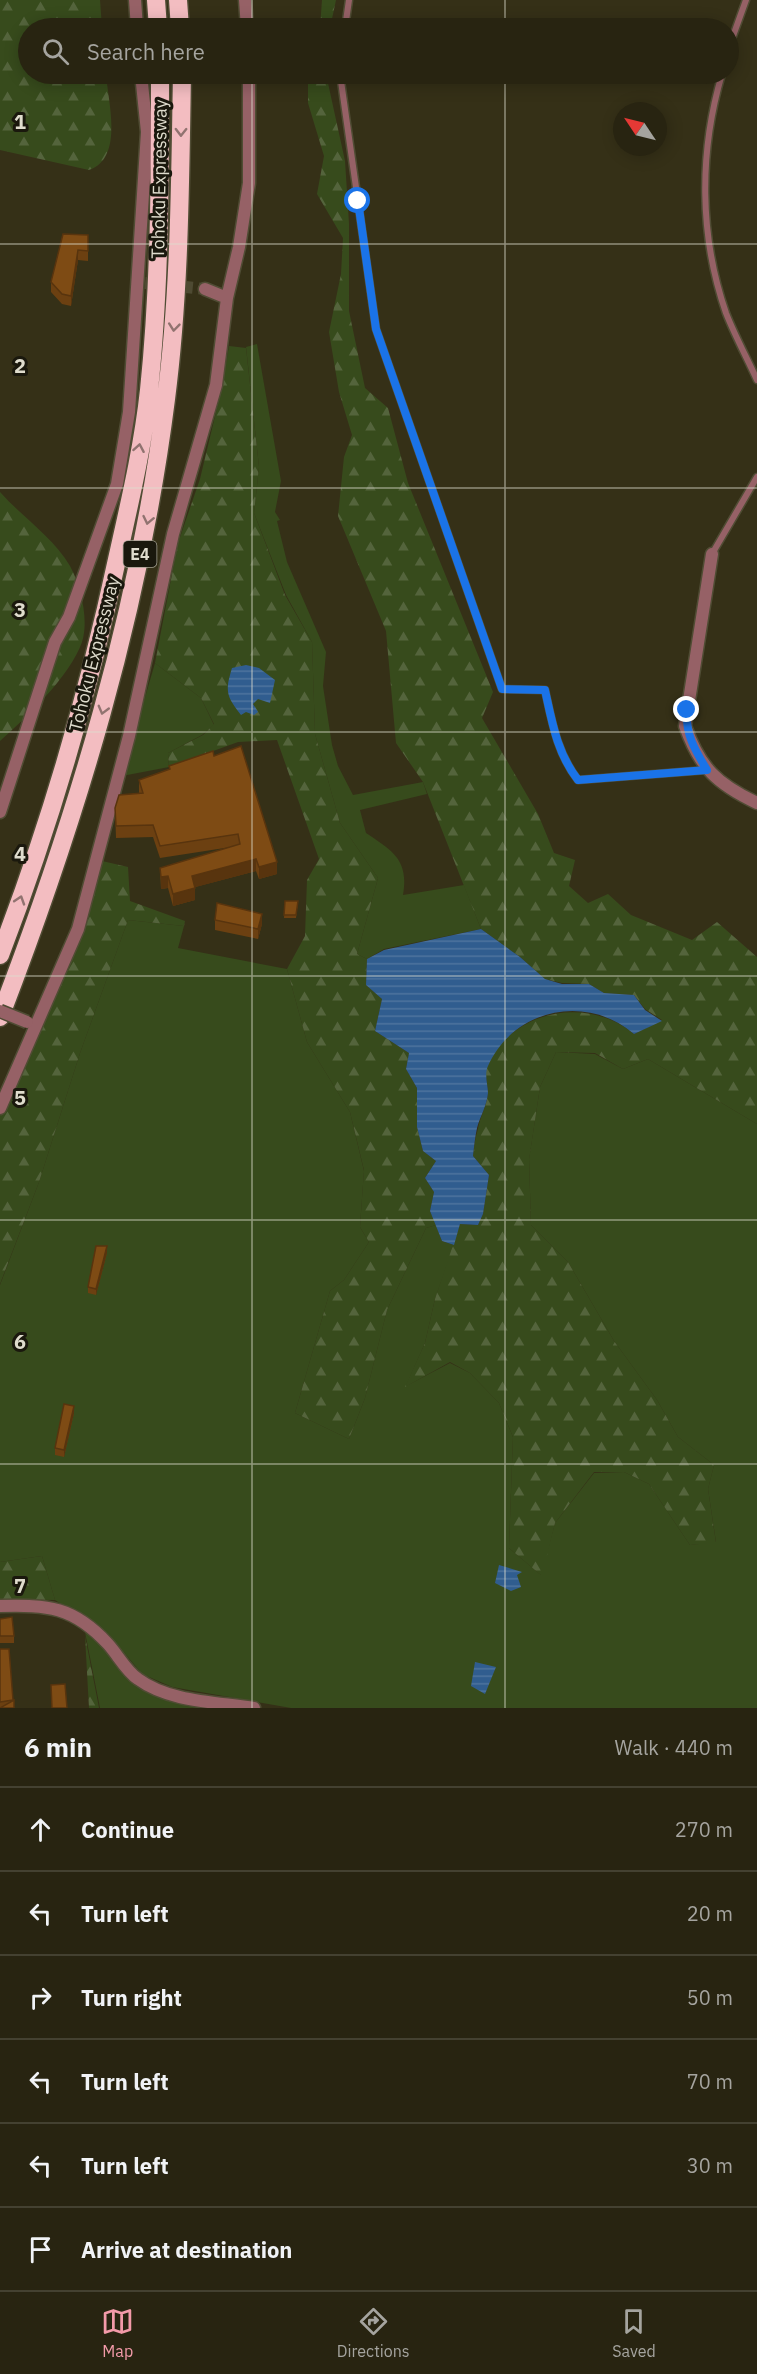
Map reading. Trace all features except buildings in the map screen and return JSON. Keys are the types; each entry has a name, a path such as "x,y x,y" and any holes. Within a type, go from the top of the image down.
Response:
{"highway":[{"path":"156,0 157,18"},
{"path":"178,0 179,18"},
{"name":"Tohoku Expressway","path":"0,955 64,770 101,634 129,504 148,393 157,297 160,84"},
{"name":"Tohoku Expressway","path":"0,1017 37,920 84,777 122,641 150,508 167,398 177,300 182,84"}],"street":[{"path":"135,0 136,18"},
{"path":"245,0 246,18"},
{"path":"0,812 55,642 69,617 117,484 129,412 141,282 147,132 142,84"},
{"path":"0,1108 30,1025 78,929 129,736 173,534 216,385 227,298 239,247 249,183 249,84"},
{"path":"205,289 227,298"},
{"path":"712,554 686,726 692,743 707,770 728,789 757,803"},
{"path":"0,1011 30,1025"},
{"path":"0,1606 44,1605 63,1610 87,1624 108,1644 136,1678 154,1689 200,1700 254,1708"}],"lane":[{"path":"346,18 349,0"},
{"path":"739,21 746,0"},
{"path":"341,84 376,329 502,689 545,690 557,742 566,765 578,780 707,770"},
{"path":"719,84 712,109 704,181 709,247 726,314 757,380"},
{"path":"712,554 757,477"}],"green space":[{"path":"0,0 100,0 101,18 18,18 18,84 107,84 111,128 107,154 100,164 89,170 0,150"},
{"path":"322,0 336,0 332,18 321,18"},
{"path":"308,84 328,84 345,161 349,224 349,311 365,388 388,408 408,483 493,692 482,718 538,814 554,853 575,860 569,886 588,903 608,894 631,915 692,940 717,922 757,957 757,1124 648,1059 623,1069 595,1053 556,1052 540,1087 529,1160 531,1225 568,1262 614,1341 657,1400 678,1437 714,1465 708,1489 716,1543 690,1545 649,1484 624,1472 594,1472 555,1523 542,1576 509,1548 513,1437 499,1403 470,1373 450,1362 405,1387 425,1343 435,1299 460,1224 478,1225 483,1214 489,1175 473,1156 488,1093 486,1069 499,1047 514,1032 532,1021 552,1014 573,1012 595,1015 615,1022 634,1034 662,1020 645,1009 634,995 604,993 589,984 562,983 545,979 520,957 481,929 423,782 396,743 386,631 338,516 344,457 352,435 339,392 329,332 341,274 343,238 317,194 324,156 308,103"},
{"path":"257,344 281,481 275,512 280,520 277,521 287,562 326,652 323,686 332,745 338,766 353,795 423,782 427,794 360,810 366,833 384,845 397,858 404,873 403,895 464,885 481,929 384,949 367,959 357,954 378,878 340,823 315,734 312,642 286,595 254,513 259,467 246,347"},
{"path":"229,346 246,348 259,467 254,513 285,595 312,642 315,734 340,823 378,878 357,954 367,959 366,985 382,999 375,1031 409,1053 406,1069 417,1088 417,1127 423,1151 436,1161 425,1178 434,1192 430,1211 436,1225 426,1228 387,1310 365,1398 349,1439 295,1413 330,1291 344,1280 369,1242 360,1227 364,1170 350,1112 307,1042 287,969 305,936 307,880 319,859 277,740 238,742 169,767 168,753 203,735 214,724 201,698 155,663 178,543 200,479 222,387"},
{"path":"0,492 46,536 70,566 78,583 85,624 82,642 76,655 58,682 35,708 0,741"},
{"path":"155,663 201,698 214,725 202,735 168,753 169,767 122,776"},
{"path":"102,861 128,867 130,901 185,921 184,926 128,920 80,1053 39,1182 0,1284 0,1116 81,931"},
{"path":"128,920 184,926 178,948 287,969 307,1042 350,1112 364,1171 360,1227 369,1242 344,1280 330,1291 295,1413 349,1439 365,1398 387,1310 426,1228 436,1225 442,1241 454,1245 435,1299 425,1343 406,1386 450,1363 470,1373 499,1403 513,1437 509,1548 541,1575 555,1523 594,1473 624,1472 649,1484 690,1545 716,1542 708,1489 714,1465 678,1437 657,1400 614,1341 568,1262 531,1225 529,1159 540,1087 556,1052 595,1054 623,1069 648,1059 757,1124 757,1708 291,1708 172,1687 142,1674 110,1636 55,1600 42,1556 0,1562 0,1285 39,1182 80,1053"},
{"path":"42,1556 55,1600 0,1599 0,1562"},
{"path":"84,1627 138,1687 173,1699 234,1708 100,1708"},
{"path":"85,1636 99,1708 89,1708"}],"water":[{"path":"246,665 259,668 275,680 270,703 258,699 253,704 258,712 254,715 246,712 241,715 228,693 232,668"},
{"path":"481,929 520,957 545,979 562,984 589,984 604,993 634,995 645,1010 662,1021 634,1034 615,1021 594,1014 573,1011 552,1013 533,1020 515,1031 499,1047 487,1069 488,1093 477,1128 473,1156 489,1175 483,1214 478,1225 460,1224 454,1245 442,1241 430,1211 434,1192 425,1178 436,1161 423,1151 417,1127 417,1088 406,1069 409,1053 375,1031 382,999 366,985 367,959 384,950"},
{"path":"499,1565 522,1572 517,1575 521,1587 511,1591 495,1583"},
{"path":"475,1662 496,1667 485,1694 471,1686"}],"tunnel":[{"path":"145,283 205,289"}],"route":[{"path":"358,201 376,329 502,689 545,690 557,742 566,765 578,780 707,770 692,743 686,726 687,710"}]}
